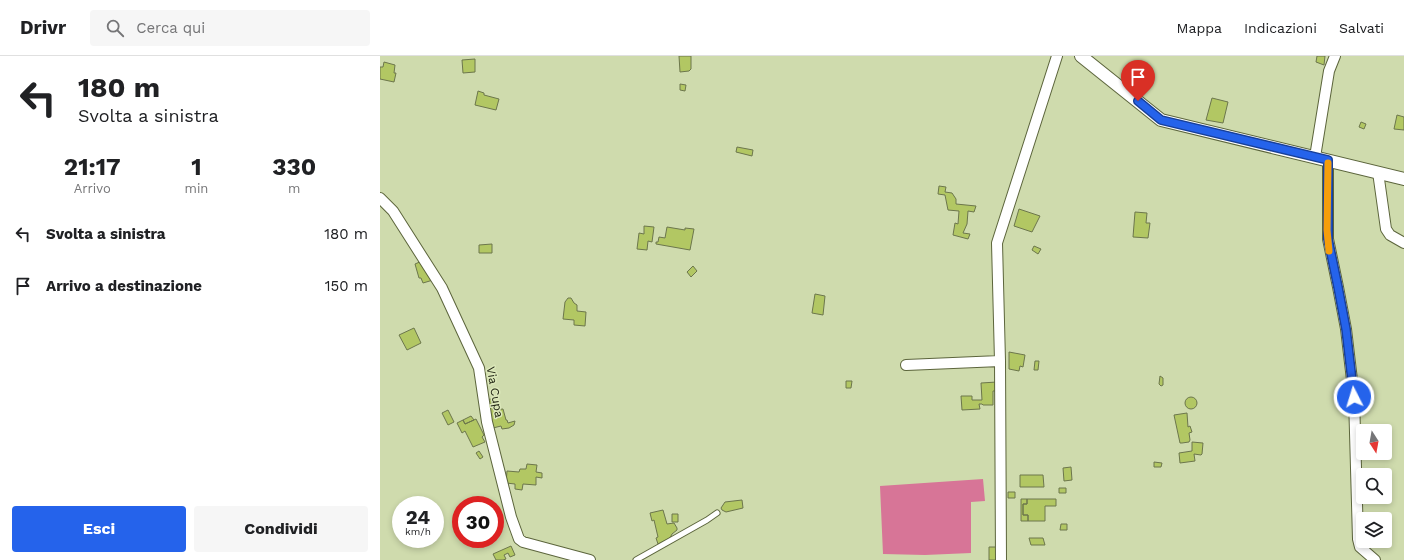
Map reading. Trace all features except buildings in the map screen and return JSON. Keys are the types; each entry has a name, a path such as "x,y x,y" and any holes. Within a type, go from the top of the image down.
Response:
{"street":[{"path":"1001,560 1000,361 997,243 1057,56"},
{"path":"1081,56 1161,120 1404,179"},
{"path":"1315,157 1329,71 1335,56"},
{"path":"1328,160 1328,239 1338,287 1354,397 1358,539 1360,547 1375,560"},
{"path":"1378,172 1386,229 1390,235 1404,243"},
{"name":"Via Cupa","path":"380,198 393,211 442,288 479,368 487,422 511,517 519,539 523,542 590,560"},
{"path":"906,365 1000,361"}],"lane":[{"path":"636,560 708,520 717,513"}],"shaded area":[{"path":"983,479 985,501 971,502 971,553 925,555 883,554 880,486"}],"slow traffic":[{"path":"1328,163 1327,230 1329,251"}],"route":[{"path":"1138,101 1161,120 1328,160 1327,230 1330,254 1346,329 1354,397"}]}
